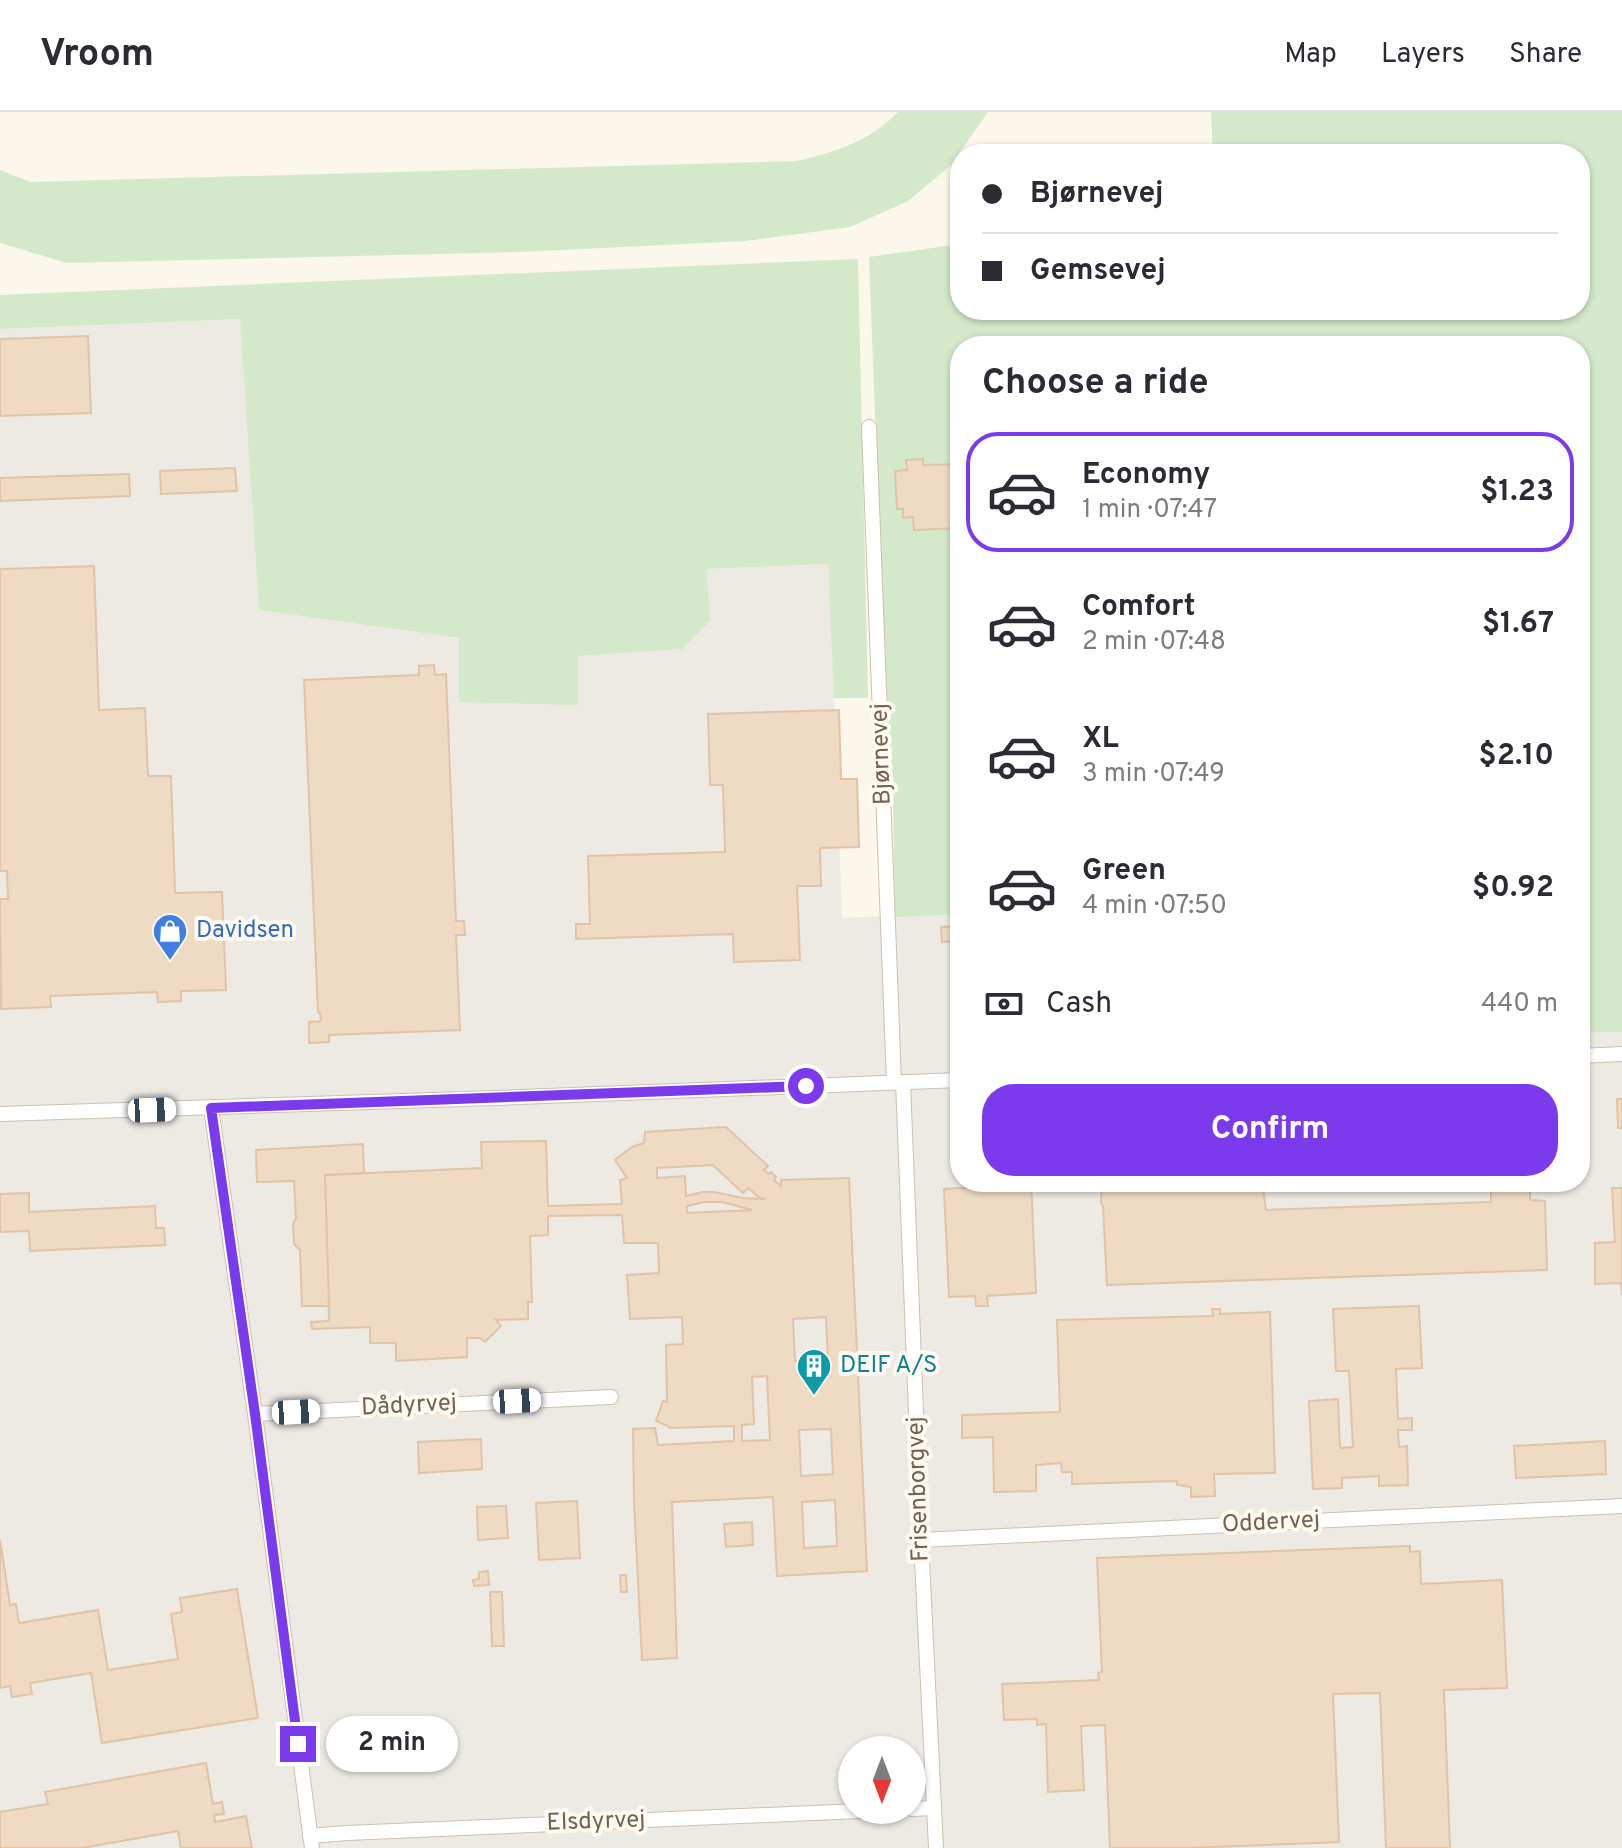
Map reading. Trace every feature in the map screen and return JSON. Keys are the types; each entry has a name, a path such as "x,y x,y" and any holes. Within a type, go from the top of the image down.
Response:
{"street":[{"name":"Bjørnevej","path":"869,427 898,1082"},
{"path":"1590,1056 1622,1054"},
{"path":"0,1114 950,1080"},
{"name":"Frisenborgvej","path":"898,1082 936,1848"},
{"path":"211,1108 311,1842"},
{"name":"Dådyrvej","path":"255,1414 611,1397"},
{"name":"Oddervej","path":"921,1540 1622,1506"},
{"path":"926,1808 933,1808"},
{"name":"Elsdyrvej","path":"311,1842 363,1832 838,1812"}],"shaded area":[{"path":"240,319 259,610 459,638 459,702 578,656 681,649 710,621 707,569 829,564 842,918 950,914 950,1192 1590,1192 1590,1033 1622,1032 1622,1848 0,1848 0,329"}],"green space":[{"path":"898,112 988,112 966,144 950,144 950,166 908,201 850,227 745,241 519,252 67,263 0,243 0,170 31,182 797,161 852,144"},
{"path":"1211,112 1622,112 1622,1032 1590,1033 1590,336 950,336 950,914 895,917 893,803 885,681 869,257 950,245 950,320 1590,320 1590,144 1213,144"},
{"path":"858,259 868,698 834,698 828,564 707,569 710,621 682,649 578,656 578,705 459,702 459,638 259,610 240,319 0,329 0,295"}],"building":[{"path":"88,336 91,413 0,416 0,339"},
{"path":"923,459 923,465 950,464 950,528 914,530 913,517 903,518 903,509 897,509 895,471 907,470 906,460"},
{"path":"235,468 237,491 161,494 160,471"},
{"path":"129,474 130,496 0,501 0,478"},
{"path":"94,566 99,710 145,708 148,776 171,776 175,893 222,892 226,990 181,991 181,1001 158,1002 157,992 50,996 51,1007 1,1009 0,899 8,899 7,871 0,871 0,569"},
{"path":"434,665 435,675 446,674 456,921 464,921 465,935 456,935 460,1030 329,1035 329,1042 309,1043 309,1022 321,1021 318,1013 304,680 419,675 419,666"},
{"path":"839,710 841,779 857,779 859,847 820,848 821,886 797,886 800,960 734,962 733,934 576,939 576,924 590,924 588,856 725,852 723,785 710,785 708,714"},
{"path":"941,927 950,927 950,942 942,942"},
{"path":"1617,1099 1622,1099 1622,1128 1618,1128"},
{"name":"DEIF A/S","path":"726,1127 768,1166 764,1170 769,1174 771,1172 781,1186 781,1180 849,1178 867,1571 777,1576 773,1497 672,1502 677,1658 642,1660 633,1429 655,1428 658,1445 734,1441 734,1426 669,1428 656,1421 663,1401 667,1402 666,1345 683,1344 682,1317 630,1319 627,1275 659,1273 658,1243 624,1243 622,1215 548,1216 548,1235 530,1236 532,1302 528,1302 528,1319 496,1320 501,1326 485,1342 480,1338 467,1338 467,1357 396,1361 396,1343 370,1343 370,1327 312,1329 311,1322 329,1321 325,1175 482,1168 481,1142 546,1141 548,1206 622,1204 620,1180 627,1178 615,1160 632,1147 644,1143 645,1132","holes":["713,1165 743,1193 748,1188 766,1199 714,1192 686,1196 685,1176 657,1178 657,1168","704,1202 722,1202 752,1210 687,1213 687,1206","826,1317 828,1360 795,1361 793,1319","767,1376 770,1440 742,1441 742,1425 754,1424 752,1377","831,1429 833,1474 801,1476 799,1430","835,1500 837,1546 804,1548 802,1502"]},
{"path":"363,1144 364,1173 325,1175 329,1306 302,1306 300,1250 294,1244 294,1181 257,1182 256,1150"},
{"path":"1612,1188 1622,1188 1622,1295 1621,1283 1595,1284 1595,1243 1615,1242"},
{"path":"944,1189 950,1189 950,1192 1031,1192 1036,1293 987,1296 988,1306 976,1306 975,1296 949,1297"},
{"path":"1102,1192 1263,1192 1266,1210 1491,1202 1491,1192 1530,1192 1530,1200 1545,1201 1547,1270 1107,1285"},
{"path":"29,1193 29,1212 155,1206 156,1228 164,1228 165,1245 30,1251 29,1231 0,1232 0,1194"},
{"path":"1419,1306 1422,1368 1396,1369 1398,1419 1412,1418 1412,1430 1398,1430 1399,1447 1407,1446 1408,1485 1379,1486 1379,1476 1342,1478 1342,1488 1313,1489 1309,1401 1338,1399 1340,1448 1353,1447 1349,1371 1336,1371 1333,1309"},
{"path":"1212,1309 1220,1309 1220,1314 1270,1312 1275,1473 1214,1474 1215,1496 1191,1497 1191,1487 1177,1485 1177,1481 1072,1484 1072,1472 1062,1472 1061,1463 1036,1465 1036,1491 994,1492 993,1437 962,1438 962,1415 1060,1412 1057,1320 1213,1316"},
{"path":"481,1439 482,1469 419,1473 418,1442"},
{"path":"1605,1441 1606,1474 1516,1478 1514,1446"},
{"path":"577,1501 580,1558 539,1560 536,1503"},
{"path":"506,1506 508,1538 478,1540 477,1507"},
{"path":"752,1522 753,1545 726,1547 724,1524"},
{"path":"0,1540 10,1605 16,1604 19,1623 98,1610 108,1670 178,1659 171,1614 182,1612 180,1598 237,1589 258,1718 102,1743 91,1673 30,1683 32,1694 12,1697 10,1686 0,1688"},
{"path":"1410,1546 1410,1552 1420,1551 1421,1584 1502,1580 1507,1688 1444,1690 1450,1848 1386,1848 1380,1693 1333,1694 1339,1842 1110,1848 1105,1725 1081,1726 1084,1790 1048,1792 1046,1724 1037,1725 1037,1719 1004,1720 1002,1684 1099,1680 1098,1673 1102,1672 1097,1558"},
{"path":"488,1571 489,1585 474,1586 473,1580 479,1579 479,1572"},
{"path":"620,1575 626,1575 627,1592 621,1592"},
{"path":"490,1592 502,1592 504,1646 492,1646"},
{"path":"206,1763 213,1804 222,1802 224,1814 214,1815 215,1822 246,1816 252,1848 181,1848 178,1831 82,1848 0,1848 0,1812 48,1804 45,1792"}],"place":[{"name":"Davidsen","path":"170,962"},
{"name":"DEIF A/S","path":"814,1397"}],"route":[{"path":"298,1744 211,1108 806,1086"}]}
